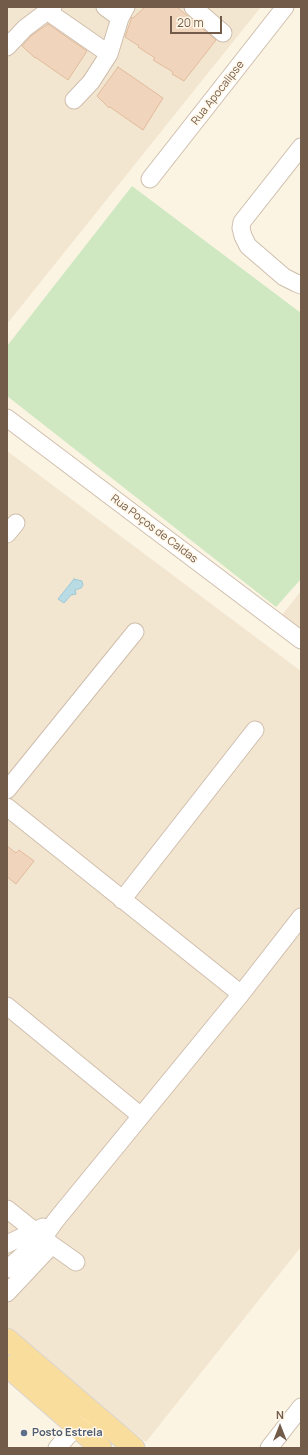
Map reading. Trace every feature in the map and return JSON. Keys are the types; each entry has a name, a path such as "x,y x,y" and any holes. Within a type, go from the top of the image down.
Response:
{"main road":[{"path":"7,1339 12,1365 101,1448"},
{"path":"12,1365 90,1411 134,1448"}],"street":[{"path":"74,100 91,82 109,54 123,12 106,7"},
{"path":"193,7 223,33"},
{"name":"Rua Apocalipse","path":"150,179 285,7"},
{"path":"7,47 25,28 50,9 109,54"},
{"path":"301,147 242,222 243,236 248,246 284,277 301,285"},
{"name":"Rua Poços de Caldas","path":"7,418 301,640"},
{"path":"7,790 135,632"},
{"path":"122,900 255,730"},
{"path":"7,806 122,900 241,994"},
{"path":"7,1293 56,1220 241,994 301,917"},
{"path":"7,1006 141,1116"},
{"path":"7,1209 76,1262"},
{"path":"7,1244 43,1238"},
{"path":"7,1269 43,1238"},
{"path":"269,1448 301,1407"},
{"path":"57,1448 90,1411"}],"shaded area":[{"path":"7,7 261,7 7,324"},
{"path":"7,451 301,671 301,1247 146,1442 43,1361 7,1330"},
{"path":"301,591 301,632 281,616"}],"green space":[{"path":"132,186 301,313 301,579 276,607 7,396 7,346"}],"water":[{"path":"74,579 82,581 83,585 81,588 75,590 76,594 71,595 64,603 58,599"}],"building":[{"path":"145,7 177,7 216,40 184,81 172,74 173,72 153,60 155,58 125,37 132,17 133,18"},
{"path":"48,24 87,51 68,80 35,58 22,46 32,35"},
{"path":"118,67 163,98 143,130 110,107 109,108 97,96"},
{"path":"7,846 16,853 19,850 34,861 16,884 7,877"}],"place":[{"name":"Posto Estrela","path":"24,1433"}]}
